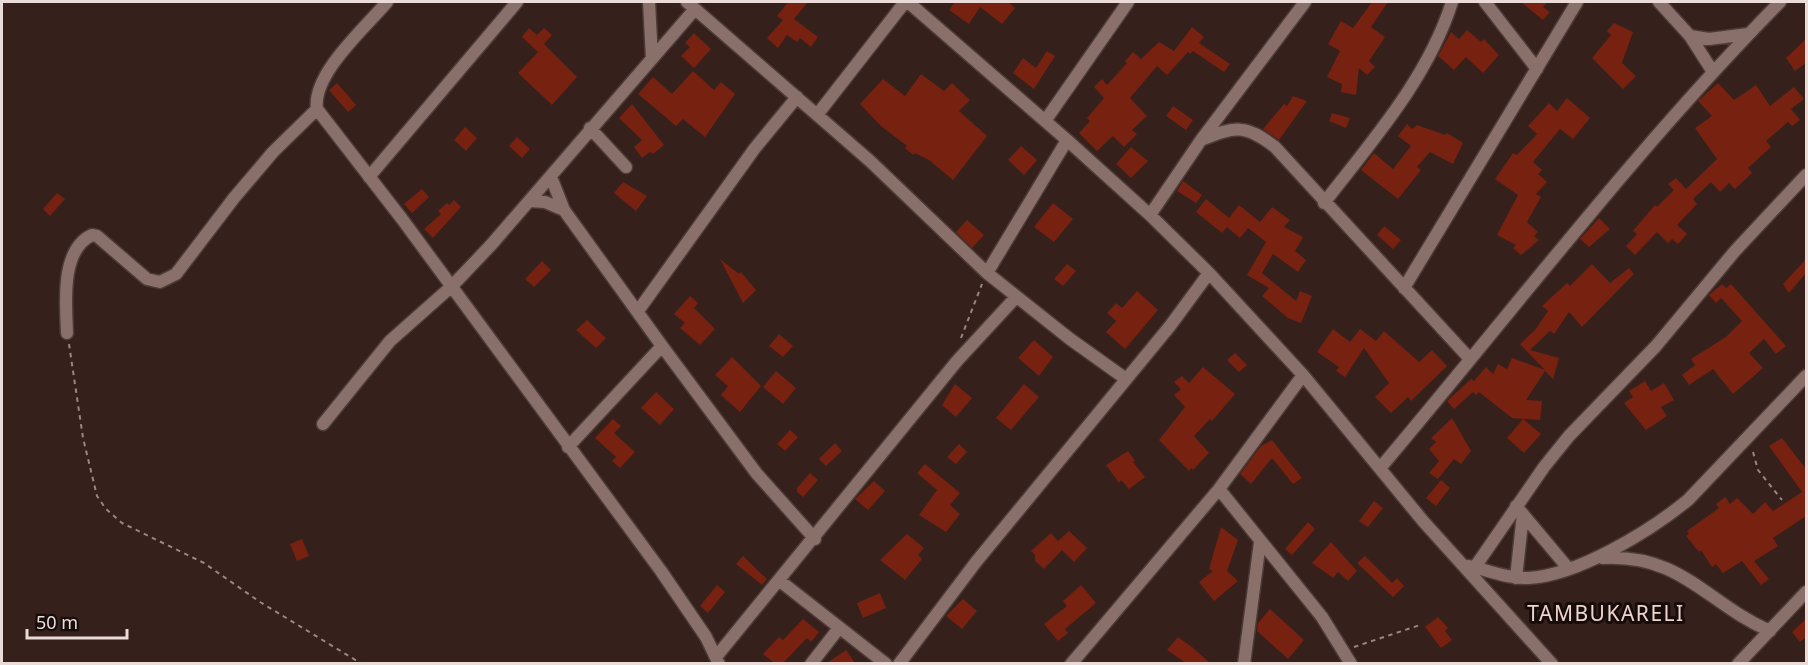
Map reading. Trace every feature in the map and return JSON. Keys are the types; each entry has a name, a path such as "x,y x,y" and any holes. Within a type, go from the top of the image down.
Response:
{"street":[{"path":"387,2 324,77 315,99 317,109 452,286 661,571 718,660 957,361 1016,297"},
{"path":"369,177 517,2"},
{"path":"649,2 652,59"},
{"path":"816,115 907,2 1067,140 1150,215 1209,273 1303,375 1461,565 1552,663"},
{"path":"1045,121 1128,2"},
{"path":"1150,215 1201,140 1305,2"},
{"path":"1324,203 1404,97 1438,36 1452,2"},
{"path":"1485,2 1537,69"},
{"path":"1404,288 1576,2"},
{"path":"1659,2 1690,36 1713,72"},
{"path":"1381,467 1591,210 1713,72 1780,2"},
{"path":"323,424 390,341 452,286 530,201 590,128 652,59 691,5 870,161 987,273 1126,379"},
{"path":"1690,36 1709,39 1748,34"},
{"path":"638,311 755,148 797,97"},
{"path":"67,333 68,278 72,261 85,238 97,236 147,279 160,282 176,274 253,175 317,109"},
{"path":"590,128 626,167"},
{"path":"1201,140 1238,128 1256,133 1275,147 1324,203 1470,359"},
{"path":"987,273 1067,140"},
{"path":"1475,567 1519,510 1569,436 1656,346 1735,251 1806,175"},
{"path":"551,177 564,210 662,346 757,474 815,539"},
{"path":"530,201 545,202 564,210"},
{"path":"899,663 976,562 1170,326 1209,273"},
{"path":"568,447 662,346"},
{"path":"1071,663 1219,489 1303,375"},
{"path":"1461,565 1516,578 1542,576 1599,558 1670,515 1688,500 1806,376"},
{"path":"1219,489 1303,592 1351,663"},
{"path":"1519,510 1568,568"},
{"path":"1516,578 1519,510"},
{"path":"1244,663 1260,542"},
{"path":"1599,558 1624,557 1650,561 1677,572 1749,622 1770,631"},
{"path":"780,581 886,663"},
{"path":"1738,663 1806,592"},
{"path":"811,663 839,628"}],"path":[{"path":"957,361 964,330 987,273"},
{"path":"67,333 83,438 98,496 106,509 122,523 204,564 260,602 362,663"},
{"path":"1754,431 1755,463 1782,500"},
{"path":"1343,650 1420,625"}],"building":[{"path":"788,2 808,2 794,19 818,37 811,47 800,38 797,42 787,35 778,48 767,38 783,20 777,16"},
{"path":"955,2 1008,2 1015,8 1002,24 980,7 969,24 949,10"},
{"path":"1372,2 1388,2 1371,27 1385,37 1369,61 1375,67 1367,75 1359,68 1356,95 1341,92 1342,84 1327,77 1340,51 1328,44 1341,21 1353,28"},
{"path":"1521,2 1548,2 1543,7 1550,12 1543,20"},
{"path":"1614,23 1633,32 1622,63 1636,76 1623,89 1592,58 1611,35 1607,31"},
{"path":"1192,27 1204,37 1199,43 1230,64 1224,72 1193,51 1190,54 1188,52 1167,75 1157,66 1130,98 1147,116 1132,130 1137,134 1124,147 1113,136 1097,151 1079,133 1090,121 1087,118 1104,98 1094,87 1102,79 1107,85 1127,63 1125,61 1133,52 1141,59 1159,42 1174,51"},
{"path":"529,28 537,35 544,28 552,35 544,44 577,77 552,105 518,73 538,52 522,37"},
{"path":"1467,30 1481,42 1484,39 1499,55 1483,73 1466,57 1454,70 1438,56 1451,32 1459,39"},
{"path":"694,33 711,49 694,68 681,56 690,47 685,43"},
{"path":"1806,39 1806,63 1795,71 1786,58"},
{"path":"1047,51 1055,56 1034,89 1013,73 1023,58 1036,68"},
{"path":"693,71 714,90 721,82 735,94 705,137 683,119 676,126 638,94 653,77 672,94"},
{"path":"921,74 944,91 952,83 970,100 959,111 987,136 953,180 929,160 915,153 913,155 905,148 907,146 881,126 860,104 883,79 905,96"},
{"path":"337,83 356,105 348,112 329,90"},
{"path":"1718,83 1734,100 1756,85 1770,106 1794,87 1804,99 1791,109 1800,120 1792,126 1788,122 1766,141 1771,147 1748,168 1752,173 1735,189 1729,183 1720,192 1711,182 1693,199 1697,204 1677,225 1687,234 1678,244 1672,239 1668,243 1657,232 1635,255 1626,246 1637,234 1633,231 1655,205 1657,207 1674,190 1668,184 1676,178 1686,189 1717,159 1695,128 1712,116 1698,101"},
{"path":"1293,96 1307,101 1279,140 1263,129 1284,104 1287,106"},
{"path":"1567,98 1590,118 1573,139 1560,129 1533,162 1542,170 1538,174 1547,182 1536,194 1541,197 1527,222 1538,232 1534,236 1539,240 1521,255 1513,248 1516,245 1497,235 1518,195 1495,179 1513,153 1517,155 1537,134 1528,126 1549,103 1557,111"},
{"path":"632,104 664,145 653,154 650,152 642,158 634,147 642,140 619,118"},
{"path":"1173,106 1193,120 1186,130 1166,116"},
{"path":"1332,113 1350,118 1346,128 1329,121"},
{"path":"1407,124 1412,129 1417,125 1445,135 1447,133 1463,143 1453,164 1430,152 1417,167 1421,170 1398,199 1361,170 1374,153 1393,169 1411,146 1398,136"},
{"path":"465,127 477,138 466,151 454,140"},
{"path":"517,137 530,149 522,158 509,146"},
{"path":"1021,146 1037,160 1024,175 1008,160"},
{"path":"1131,147 1148,161 1131,178 1116,164"},
{"path":"1183,181 1202,195 1196,203 1177,191"},
{"path":"623,182 647,196 636,211 614,193"},
{"path":"422,189 429,197 412,213 404,204"},
{"path":"57,193 65,199 50,216 43,209"},
{"path":"1206,199 1229,218 1239,205 1260,222 1272,207 1290,220 1284,227 1303,237 1295,251 1306,260 1298,272 1273,254 1262,273 1296,301 1300,291 1312,296 1301,323 1288,318 1262,296 1269,288 1247,275 1266,242 1248,228 1240,238 1227,227 1222,233 1196,212"},
{"path":"454,200 461,207 433,238 424,229 441,214 438,211"},
{"path":"1053,203 1073,219 1054,242 1034,227"},
{"path":"1599,218 1610,229 1589,247 1580,239"},
{"path":"967,220 984,235 972,248 956,232"},
{"path":"1384,226 1401,240 1393,249 1377,235"},
{"path":"720,259 739,274 741,272 756,290 743,303"},
{"path":"1806,259 1806,273 1789,293 1783,284"},
{"path":"542,261 551,270 534,287 525,279"},
{"path":"1067,264 1076,271 1063,286 1054,279"},
{"path":"1592,264 1610,283 1629,268 1634,274 1582,327 1569,312 1554,334 1550,331 1530,350 1559,358 1553,379 1545,371 1526,400 1542,401 1540,420 1512,418 1479,392 1476,395 1473,392 1454,409 1447,401 1471,379 1474,381 1486,367 1493,374 1498,364 1507,369 1512,358 1545,370 1520,344 1535,330 1548,311 1542,306 1567,283 1570,286"},
{"path":"1722,284 1726,288 1731,284 1786,346 1776,354 1764,339 1749,353 1763,368 1733,394 1713,369 1689,385 1682,375 1695,365 1691,359 1726,337 1742,321 1721,298 1716,303 1709,295"},
{"path":"1137,291 1158,310 1125,349 1106,332 1116,321 1107,313 1116,303 1122,308"},
{"path":"690,296 698,303 694,308 715,329 700,345 680,328 685,323 674,314"},
{"path":"587,320 606,338 596,348 576,330"},
{"path":"1333,329 1350,342 1360,329 1376,341 1384,331 1419,362 1432,350 1447,366 1411,401 1408,397 1391,413 1375,397 1389,383 1364,348 1345,377 1336,371 1339,367 1317,352"},
{"path":"779,334 793,346 783,357 769,346"},
{"path":"1034,340 1053,357 1039,376 1018,358"},
{"path":"1235,353 1247,365 1239,372 1227,360"},
{"path":"732,357 761,386 740,412 721,395 728,386 715,375"},
{"path":"1203,367 1235,394 1212,421 1210,419 1194,436 1209,453 1193,470 1191,468 1189,471 1159,440 1185,407 1174,395 1181,389 1174,382 1182,376 1189,383"},
{"path":"776,371 796,388 783,404 763,387"},
{"path":"1645,381 1651,391 1664,383 1674,400 1661,407 1667,416 1646,430 1624,403 1633,397 1629,391"},
{"path":"955,384 972,398 956,417 942,405"},
{"path":"1024,384 1039,397 1011,430 996,418"},
{"path":"656,392 674,409 660,425 641,408"},
{"path":"1452,418 1471,451 1461,464 1454,459 1438,479 1429,473 1439,461 1429,449 1436,442 1431,438"},
{"path":"613,419 621,426 614,433 635,452 620,468 612,461 616,457 595,438"},
{"path":"1523,419 1541,434 1524,453 1507,438"},
{"path":"790,430 798,437 785,451 777,444"},
{"path":"1782,438 1806,469 1806,516 1773,538 1778,546 1754,561 1769,579 1761,585 1742,561 1723,573 1716,564 1712,567 1701,550 1699,552 1686,536 1689,534 1687,531 1719,508 1716,504 1725,497 1730,504 1737,498 1753,514 1765,502 1773,511 1802,492 1769,446"},
{"path":"1272,440 1302,478 1293,484 1272,458 1251,484 1240,474 1261,446"},
{"path":"835,443 842,451 826,466 819,459"},
{"path":"959,444 967,452 956,464 947,457"},
{"path":"1128,451 1135,461 1133,462 1145,477 1129,489 1121,480 1119,483 1106,465"},
{"path":"925,464 960,493 950,505 960,514 946,532 919,515 937,490 917,473"},
{"path":"810,473 818,480 803,497 797,492 797,488"},
{"path":"1441,480 1450,488 1436,506 1426,498"},
{"path":"874,481 885,491 868,510 855,499"},
{"path":"1374,501 1383,508 1368,527 1359,521"},
{"path":"1308,522 1315,529 1292,555 1285,549"},
{"path":"1221,527 1238,540 1227,571 1238,581 1214,601 1199,582 1213,571 1209,569"},
{"path":"1069,531 1087,548 1074,562 1062,550 1044,569 1035,561 1035,555 1031,551 1051,533 1058,541"},
{"path":"907,534 924,548 918,555 922,559 905,580 880,560"},
{"path":"302,539 309,556 297,561 290,544"},
{"path":"1331,542 1357,571 1348,581 1338,572 1333,578 1312,563"},
{"path":"743,556 767,579 762,585 736,564"},
{"path":"1365,556 1392,583 1397,578 1404,586 1393,597 1357,563"},
{"path":"717,585 725,592 708,613 700,606"},
{"path":"1081,585 1096,603 1065,629 1068,633 1058,641 1044,624 1067,606 1063,601"},
{"path":"880,593 886,608 863,618 857,603"},
{"path":"963,599 977,611 962,629 946,616"},
{"path":"1270,609 1304,640 1288,659 1257,631 1258,623"},
{"path":"1438,617 1448,628 1445,631 1452,640 1441,648 1425,627"},
{"path":"803,619 819,632 811,642 807,638 783,663 774,663 763,654 779,637 783,640"},
{"path":"1806,619 1806,637 1800,642 1792,632"},
{"path":"1178,637 1210,663 1186,663 1167,650"},
{"path":"846,650 855,663 827,663"}],"district":[{"name":"TAMBUKARELI","path":"1606,614"}]}
